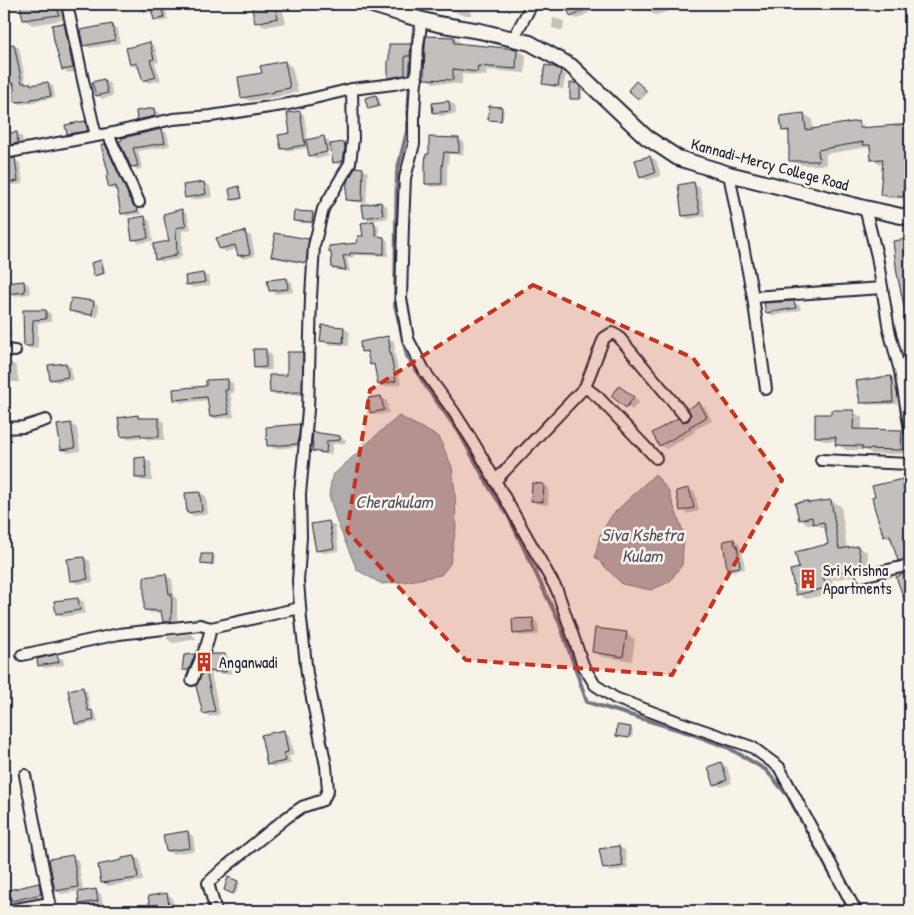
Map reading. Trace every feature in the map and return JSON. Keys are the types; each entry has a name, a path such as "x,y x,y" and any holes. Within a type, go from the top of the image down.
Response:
{"main road":[{"name":"Kannadi-Mercy College Road","path":"369,4 438,24 530,42 571,66 646,137 678,158 729,174 910,218"}],"street":[{"path":"67,4 96,136"},
{"path":"513,39 532,4"},
{"path":"422,20 418,45 414,144 406,178 401,298 408,339 424,372 470,437 557,590 583,665 595,685 615,698 752,747 779,767 856,911"},
{"path":"4,153 108,134 173,119 259,109 417,79"},
{"path":"216,911 208,883 286,818 302,807 323,800 328,790 326,766 308,674 300,608 298,581 301,537 300,494 308,410 314,246 323,209 350,163 353,139 352,90"},
{"path":"108,134 140,202"},
{"path":"729,174 753,297 766,389"},
{"path":"865,208 877,256 889,330 900,371 910,430"},
{"path":"753,297 882,288"},
{"path":"495,482 585,387 604,338 612,333 618,336 684,416"},
{"path":"4,350 15,351"},
{"path":"585,387 598,397 656,458"},
{"path":"4,428 24,427 46,420"},
{"path":"821,460 910,464"},
{"path":"862,576 910,565"},
{"path":"22,655 119,634 200,625 211,628 300,608"},
{"path":"192,680 207,644 211,628"},
{"path":"4,910 49,907 26,775"}],"highlighted area":[{"path":"533,285 693,358 782,480 672,675 466,660 347,531 370,390"}],"water":[{"name":"Cherakulam","path":"399,416 439,437 452,467 456,528 450,564 441,575 382,584 357,570 337,522 329,495 332,476"},
{"name":"Siva Kshetra Kulam","path":"655,474 668,490 684,534 682,565 669,582 651,590 622,584 595,557 600,535 612,515"}],"building":[{"path":"20,4 57,4 59,15 23,20"},
{"path":"150,4 161,4 164,18 154,20"},
{"path":"251,4 274,4 278,18 255,23"},
{"path":"564,4 595,4 571,17"},
{"path":"64,23 73,68 62,70 54,41 52,25"},
{"path":"112,24 115,40 83,46 80,30"},
{"path":"426,36 454,37 454,43 517,49 516,69 478,66 477,72 453,69 453,80 424,79"},
{"path":"150,42 154,59 150,60 156,77 143,81 137,63 130,65 126,48"},
{"path":"14,44 22,83 31,83 31,85 48,82 51,96 31,99 31,101 14,102 14,83 4,85 4,46"},
{"path":"389,44 411,44 410,56 405,56 405,75 388,78"},
{"path":"285,61 290,88 241,98 238,77 262,73 260,66"},
{"path":"545,65 561,70 558,86 542,84"},
{"path":"104,79 108,93 96,96 92,82"},
{"path":"636,81 646,90 638,99 628,90"},
{"path":"570,83 577,83 580,87 580,99 570,99"},
{"path":"376,95 379,106 368,109 365,98"},
{"path":"449,101 450,111 433,113 432,103"},
{"path":"489,106 502,107 501,121 488,120"},
{"path":"154,108 155,116 137,120 136,111"},
{"path":"300,111 305,145 281,149 278,135 290,133 287,113"},
{"path":"804,113 806,130 858,121 860,128 910,124 910,165 905,165 903,197 880,195 883,159 871,160 870,145 863,145 863,142 818,150 819,161 789,161 789,130 782,131 780,116"},
{"path":"85,121 88,131 67,134 65,125"},
{"path":"9,126 10,133 17,132 18,143 4,146 4,127"},
{"path":"162,129 165,143 133,148 138,166 131,167 119,141 122,138"},
{"path":"324,136 327,152 309,156 306,140"},
{"path":"429,137 459,138 459,153 444,152 442,184 425,184 425,165 426,154 429,154"},
{"path":"344,142 343,161 333,163 330,144"},
{"path":"105,144 129,199 138,211 121,214 116,186 109,188 106,176 109,175 101,145"},
{"path":"650,156 655,173 640,178 635,160"},
{"path":"15,158 18,181 6,183 4,160"},
{"path":"356,167 363,168 362,201 346,200 347,182"},
{"path":"204,182 206,194 185,198 183,185"},
{"path":"694,182 700,214 682,216 678,185"},
{"path":"239,186 242,198 231,200 229,189"},
{"path":"381,202 383,215 364,218 362,205"},
{"path":"182,209 186,226 176,228 177,254 155,260 153,244 169,241 163,214"},
{"path":"294,211 313,212 312,222 293,221"},
{"path":"145,216 148,238 132,240 129,219"},
{"path":"374,221 376,236 384,237 384,254 350,253 350,255 343,256 346,270 332,268 329,246 357,243 358,236 363,236 361,223"},
{"path":"245,231 250,254 238,256 235,245 219,249 216,238"},
{"path":"274,233 309,239 306,263 271,256 275,239"},
{"path":"907,239 908,247 910,246 910,315 906,315 897,274 893,241"},
{"path":"101,260 104,273 94,276 91,263"},
{"path":"203,273 205,282 186,285 185,276"},
{"path":"287,278 288,289 269,291 267,280"},
{"path":"24,281 25,292 4,294 4,283"},
{"path":"71,298 94,301 92,315 69,311"},
{"path":"794,301 796,308 766,313 764,303"},
{"path":"23,310 46,310 46,319 33,320 32,346 24,346"},
{"path":"322,325 344,327 343,343 320,341"},
{"path":"388,336 396,381 378,385 374,364 370,365 367,351 361,352 360,342"},
{"path":"253,349 266,349 266,367 254,368"},
{"path":"287,352 303,352 302,392 270,393 269,375 287,375"},
{"path":"66,363 68,377 50,380 48,365"},
{"path":"891,376 893,402 860,403 856,381"},
{"path":"228,379 228,390 225,390 229,414 210,417 207,397 174,400 173,389 206,386 206,380"},
{"path":"619,386 634,397 626,408 611,396"},
{"path":"381,396 384,410 370,413 368,398"},
{"path":"699,402 707,417 659,446 652,433 678,418 682,422 688,421 691,414 688,409"},
{"path":"831,410 854,410 853,429 902,430 901,450 862,449 862,446 835,445 836,437 815,437 815,414 831,414"},
{"path":"138,415 138,418 159,418 159,437 141,437 141,434 121,437 118,418"},
{"path":"71,423 75,448 61,450 57,425"},
{"path":"300,424 298,444 267,446 266,427"},
{"path":"313,432 340,436 340,440 327,441 326,453 312,451"},
{"path":"145,457 146,478 135,478 135,458"},
{"path":"903,479 904,490 910,489 910,558 898,561 890,535 884,537 875,510 872,497 875,496 872,486"},
{"path":"532,483 544,484 543,502 531,501"},
{"path":"689,488 694,508 680,511 676,491"},
{"path":"200,492 202,511 187,513 185,493"},
{"path":"831,500 839,549 858,546 862,568 823,575 826,588 796,595 790,570 799,568 795,552 828,544 824,522 813,524 812,517 799,520 795,503"},
{"path":"329,521 334,548 316,551 311,524"},
{"path":"734,539 735,545 737,545 740,567 727,569 723,541"},
{"path":"201,554 213,554 212,565 201,564"},
{"path":"84,557 88,579 70,581 67,559"},
{"path":"910,572 910,612 909,612 896,577"},
{"path":"166,574 169,594 172,594 171,621 163,622 161,611 144,610 144,577"},
{"path":"78,598 80,610 56,614 54,601"},
{"path":"533,618 534,632 513,634 512,619"},
{"path":"595,628 627,632 623,657 592,652"},
{"path":"57,654 59,662 38,666 37,659"},
{"path":"195,654 189,670 182,670 184,655"},
{"path":"210,654 225,654 226,672 206,671 215,711 203,714 196,686"},
{"path":"83,687 88,711 92,710 94,720 75,724 68,690"},
{"path":"617,725 631,727 629,738 616,736"},
{"path":"284,730 288,752 284,753 286,761 267,765 261,735"},
{"path":"721,762 727,780 714,785 708,767"},
{"path":"188,831 190,848 166,851 163,835"},
{"path":"619,846 623,866 603,869 599,849"},
{"path":"73,855 78,887 55,891 49,859"},
{"path":"135,856 138,878 101,883 98,865"},
{"path":"228,877 238,881 233,894 224,890"},
{"path":"39,883 41,894 12,901 9,890"},
{"path":"96,889 98,901 79,904 78,892"},
{"path":"167,893 170,911 151,911 148,896"}],"waterway":[{"path":"416,14 417,4"},
{"path":"415,21 407,131 397,172 395,305 407,356 427,388 459,432 491,490 508,515 560,624 587,702 686,732 729,748 766,770 788,796 833,879"},
{"path":"840,891 849,911"}],"place":[{"name":"Sri Krishna Apartments","path":"808,579"},
{"name":"Anganwadi","path":"204,662"}]}
